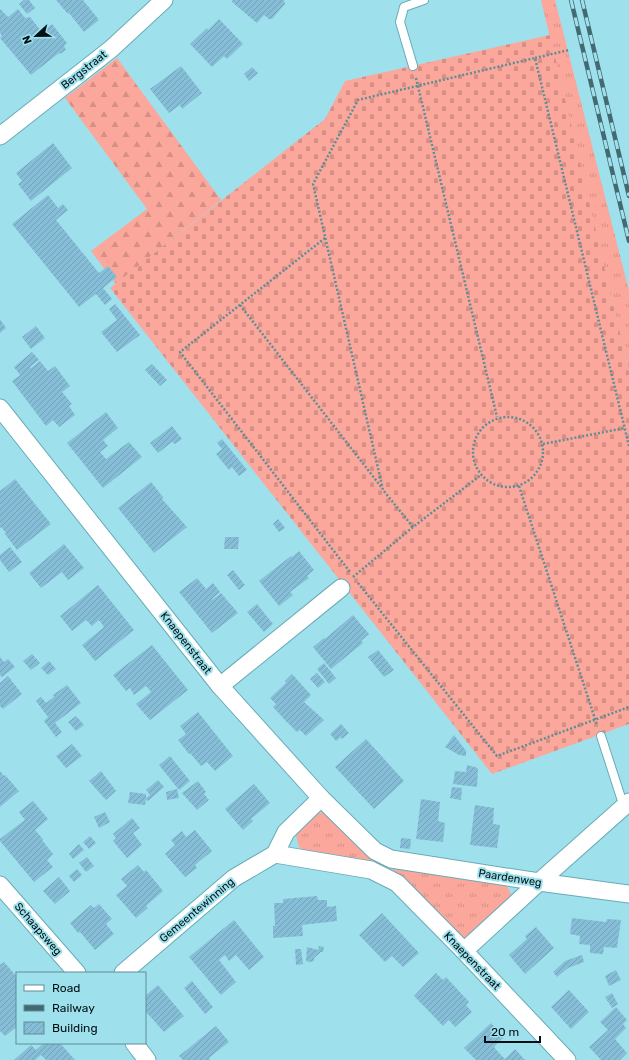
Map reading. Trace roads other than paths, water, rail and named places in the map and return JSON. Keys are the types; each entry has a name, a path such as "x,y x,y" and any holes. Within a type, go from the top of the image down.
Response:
{"street":[{"name":"Bergstraat","path":"0,136 111,49 164,0"},
{"name":"Knaepenstraat","path":"0,408 220,686 321,798 375,851 391,859"},
{"path":"220,686 347,582"},
{"path":"275,854 286,832 321,798"},
{"path":"464,951 626,805"},
{"name":"Knaepenstraat","path":"275,854 371,870 397,884 464,951 567,1060"},
{"name":"Gemeentewinning","path":"124,972 234,878 275,854"},
{"name":"Paardenweg","path":"391,859 539,882 629,894"},
{"name":"Schaapsweg","path":"0,885 75,972"},
{"path":"135,1044 147,1060"}],"lane":[{"path":"413,66 400,22 402,4 424,0"},
{"path":"601,736 626,805"}],"railway":[{"path":"571,0 629,241"},
{"path":"582,0 629,196"}]}
